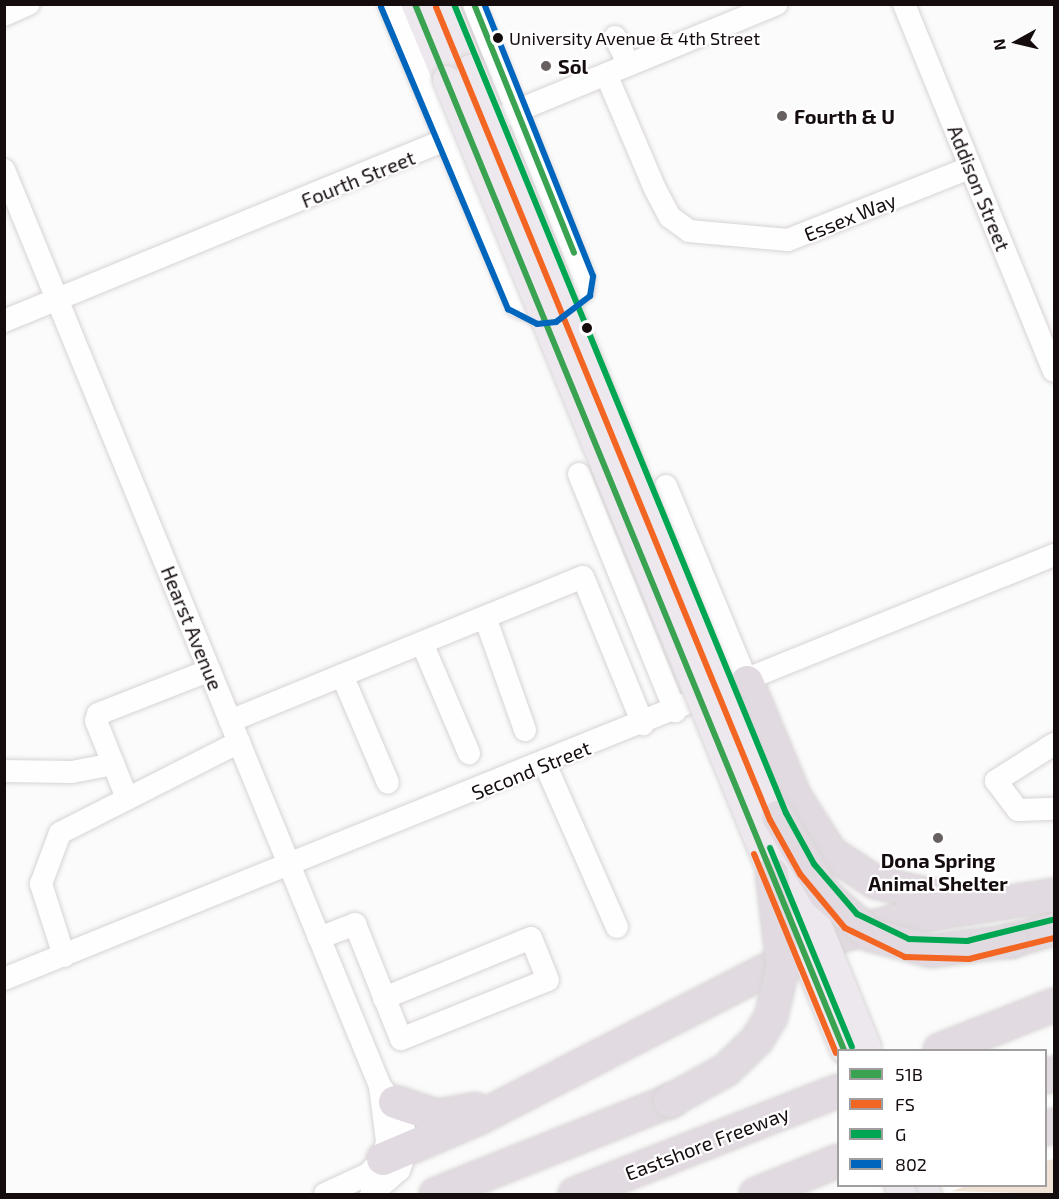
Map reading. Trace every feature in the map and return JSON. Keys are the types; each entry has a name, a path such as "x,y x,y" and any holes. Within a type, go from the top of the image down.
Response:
{"highway":[{"path":"747,682 801,811 848,869 927,897 983,903 1043,897"},
{"path":"778,817 825,894 871,935 937,952 1011,941 1054,929"},
{"path":"436,1194 670,1101 737,1060 771,1017 783,966 772,874"},
{"path":"394,1156 825,940 907,918 1043,897"},
{"path":"943,1049 1054,1005"},
{"path":"388,1094 429,1114 453,1115 545,1081"},
{"name":"Eastshore Freeway","path":"575,1194 837,1091"},
{"path":"756,1194 837,1161"},
{"path":"883,1194 900,1187"}],"main road":[{"path":"415,4 844,1049"},
{"path":"444,4 778,817 868,1049"}],"street":[{"path":"4,15 29,4"},
{"path":"389,4 449,141 516,305 539,315 554,313 584,291 584,278 474,4"},
{"name":"Fourth Street","path":"4,321 449,141 518,110 777,4"},
{"name":"Addison Street","path":"904,4 1054,371"},
{"path":"615,37 629,65"},
{"name":"Essex Way","path":"606,74 658,196 670,217 689,231 796,238 971,167"},
{"name":"Hearst Avenue","path":"4,170 319,938 407,1135 394,1156"},
{"path":"579,474 675,711"},
{"path":"666,486 747,682"},
{"name":"Second Street","path":"4,980 290,868 1054,555"},
{"path":"64,956 40,884 50,847 60,833 127,798 235,732 342,675 583,577 643,724"},
{"path":"485,617 525,730"},
{"path":"422,643 469,753"},
{"path":"127,798 96,721 98,714 210,670"},
{"path":"342,675 388,783"},
{"path":"1054,744 996,781 1018,810 1030,814 1054,809"},
{"path":"4,771 72,772 113,764"},
{"path":"545,764 617,927"},
{"path":"319,938 354,924 384,998 401,1039 548,980 531,938 384,998"},
{"path":"325,1194 368,1174 394,1156 399,1170 370,1194"}],"shaded area":[{"path":"1054,1159 1054,1194 952,1191 963,1187 1047,1187 1047,1161"}],"transit line":[{"name":"51B","path":"415,4 844,1049"},
{"name":"G","path":"454,4 786,813 814,864 857,914 909,939 967,941 1052,920"},
{"name":"51B","path":"474,4 574,253"},
{"name":"802","path":"381,7 508,309 537,324 556,322 590,296 593,276 484,4"},
{"name":"FS","path":"436,7 770,820 800,874 845,928 905,957 969,959 1054,938"},
{"name":"G","path":"770,848 852,1047"},
{"name":"FS","path":"754,854 836,1053"}],"place":[{"name":"University Avenue & 4th Street","path":"498,38"},
{"name":"Sōl","path":"546,66"},
{"name":"Fourth & U","path":"782,116"},
{"name":"Dona Spring Animal Shelter","path":"938,838"}]}
